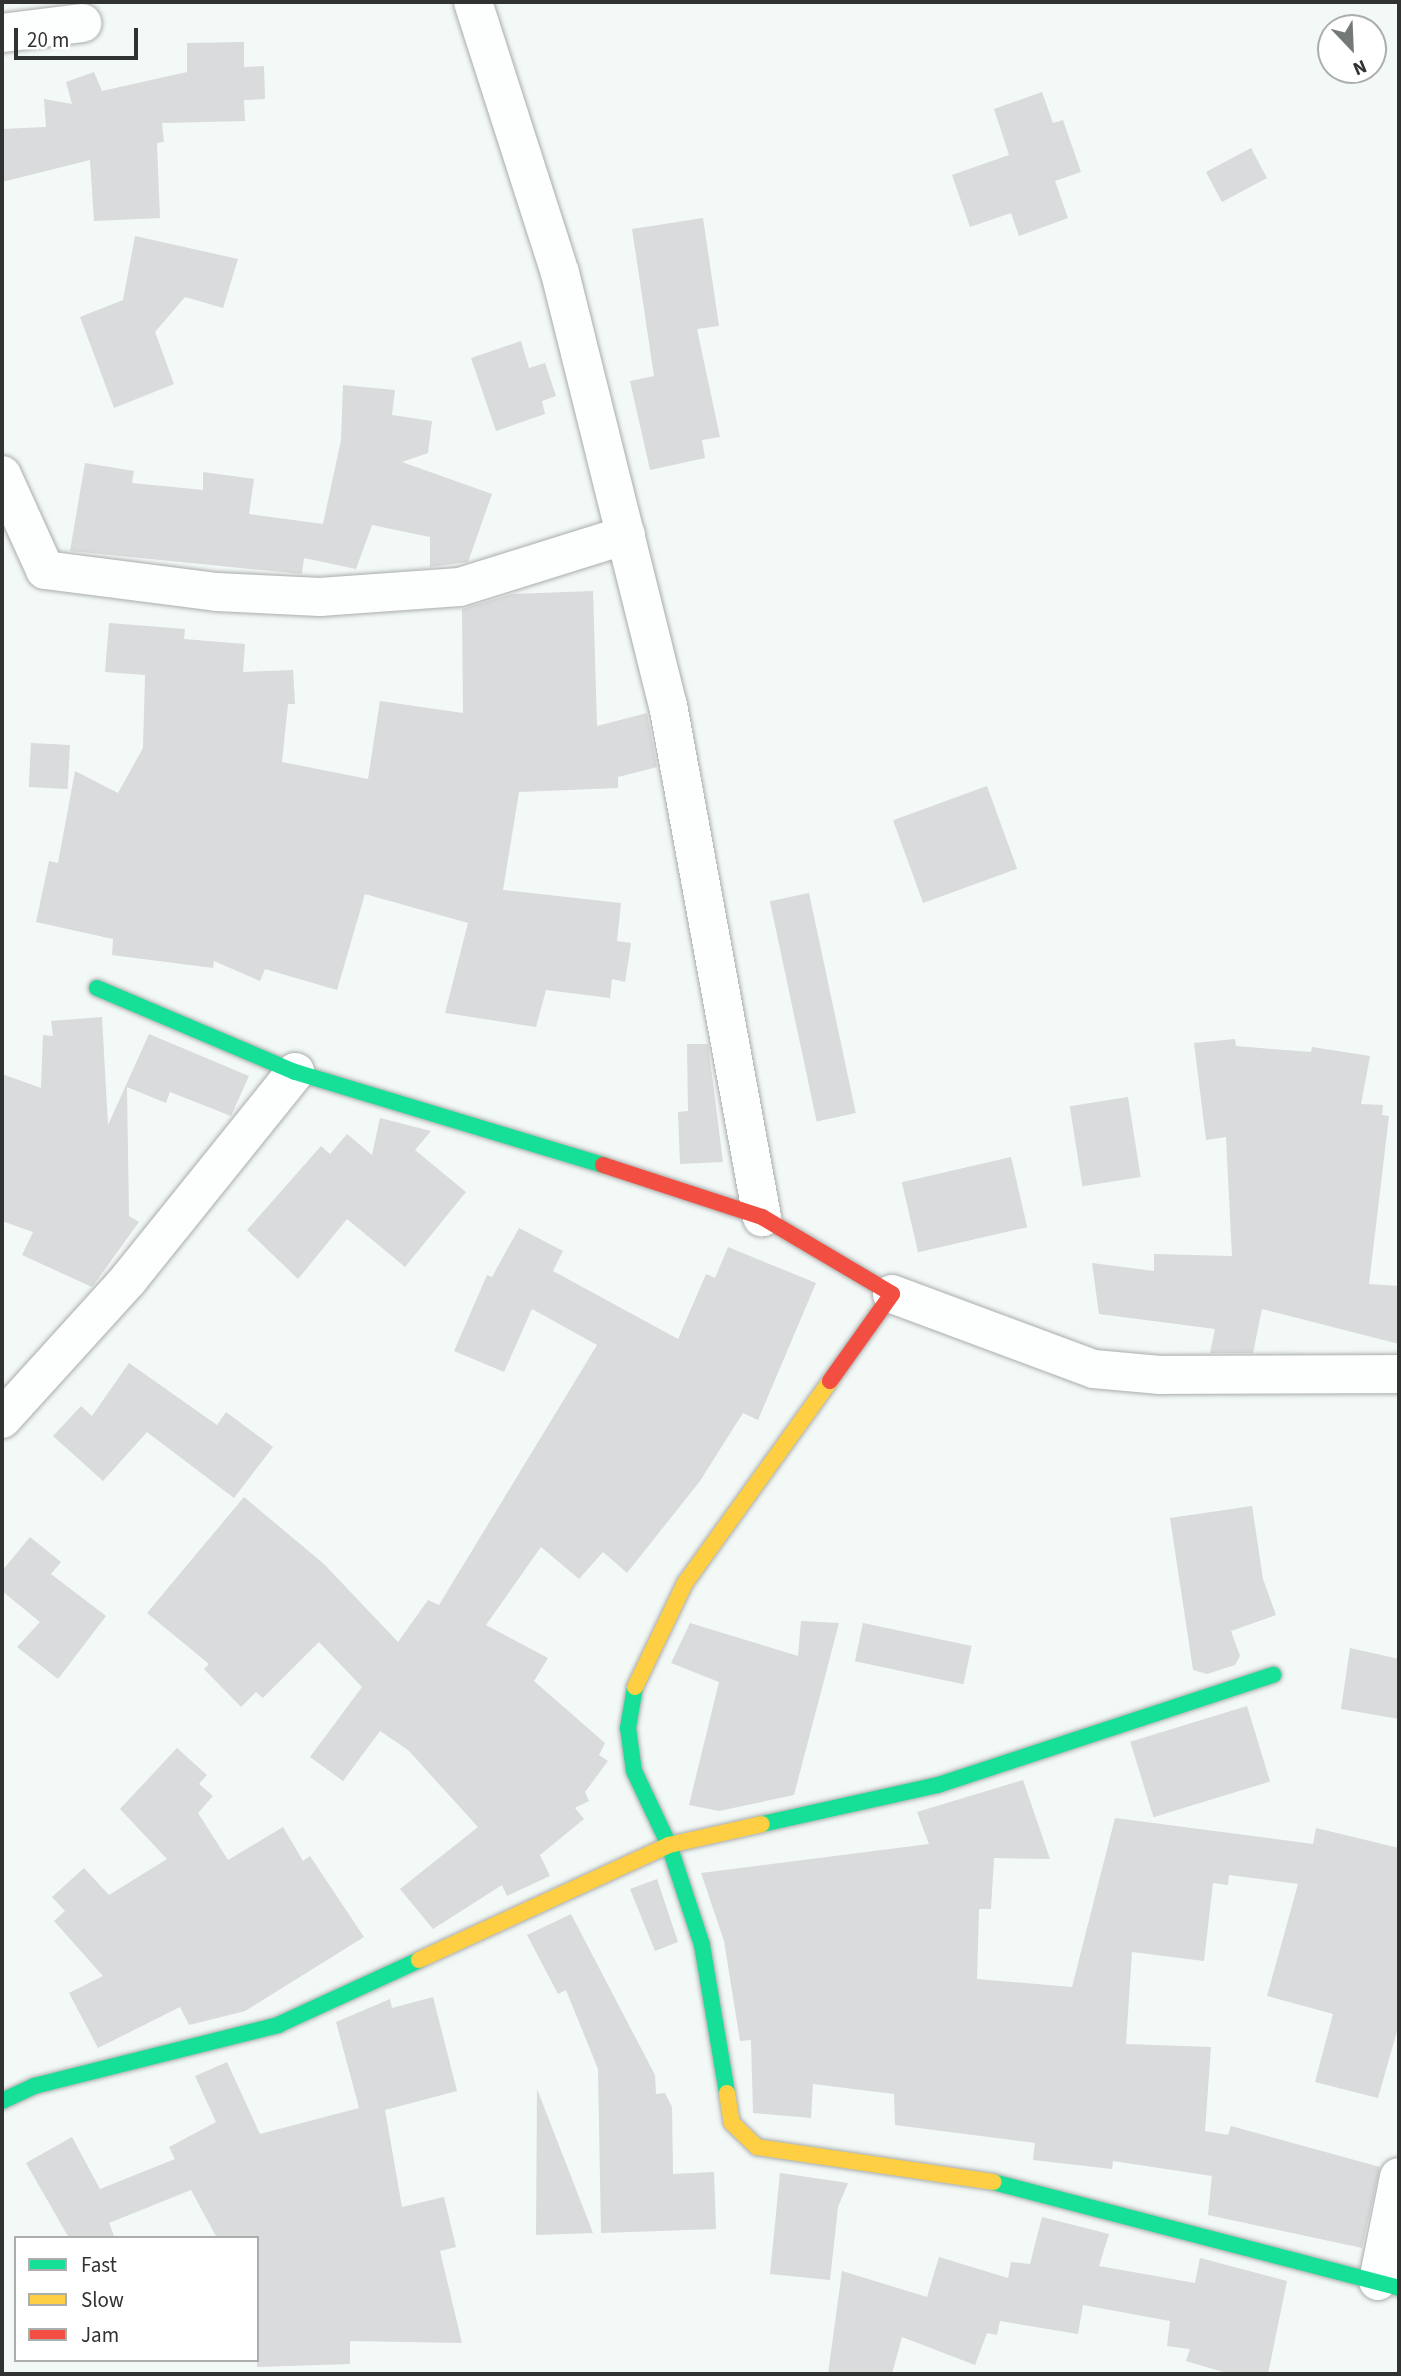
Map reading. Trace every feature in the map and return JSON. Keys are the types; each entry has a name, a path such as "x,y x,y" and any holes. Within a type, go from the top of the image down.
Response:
{"street":[{"path":"473,2 560,273 668,705 762,1217"},
{"path":"2,33 82,23"},
{"path":"2,475 45,570 204,591 320,597 460,587 626,535"},
{"path":"97,988 295,1072 433,1109 762,1217 892,1294 1094,1369 1160,1376 1399,1374"},
{"path":"2,1419 128,1280 295,1072"},
{"path":"892,1294 685,1583 634,1689 628,1728 634,1771 669,1845 702,1945 732,2123 743,2139 757,2147 1001,2183 1389,2284 1399,2177"},
{"path":"2,2101 34,2086 278,2025 669,1845 938,1785 1273,1675"}],"building":[{"path":"244,42 244,67 264,66 265,99 244,100 245,121 162,123 164,142 157,143 160,218 94,221 90,160 2,182 2,129 46,127 44,99 72,104 66,82 94,72 102,91 187,72 187,43"},
{"path":"1042,92 1053,123 1063,120 1081,172 1055,181 1068,218 1019,236 1011,213 970,227 952,175 1009,155 994,109"},
{"path":"1251,148 1267,178 1222,202 1206,172"},
{"path":"703,218 719,326 697,329 720,437 702,440 705,458 650,470 630,381 654,376 632,229"},
{"path":"135,236 238,259 223,308 185,297 155,332 174,384 114,408 80,317 123,300"},
{"path":"521,341 529,368 545,363 556,396 542,401 545,414 496,431 471,358"},
{"path":"343,385 395,390 392,415 432,421 428,453 402,462 492,494 468,562 430,567 430,537 372,525 356,569 304,558 302,574 70,551 85,463 134,471 132,483 203,490 203,472 254,479 249,514 323,524 341,440"},
{"path":"593,591 597,726 647,713 657,767 618,777 618,788 519,792 503,890 621,903 617,941 631,943 625,982 612,979 610,998 546,990 536,1027 445,1013 468,923 365,894 337,990 265,969 260,981 214,961 213,968 112,955 113,939 36,922 49,861 58,863 75,771 118,793 143,748 145,675 105,672 109,623 185,629 184,639 245,644 243,672 293,670 295,704 288,704 282,762 368,779 380,701 463,713 462,609 512,594"},
{"path":"31,743 70,745 68,789 29,787"},
{"path":"987,786 1017,869 923,903 893,820"},
{"path":"809,893 856,1113 817,1121 770,901"},
{"path":"102,1017 108,1125 149,1034 249,1076 231,1116 170,1092 166,1103 127,1087 129,1216 139,1222 92,1287 22,1255 33,1232 2,1221 2,1074 41,1088 43,1035 53,1036 51,1021"},
{"path":"1235,1039 1236,1046 1311,1052 1312,1047 1370,1056 1361,1104 1383,1105 1382,1115 1389,1116 1369,1284 1399,1286 1399,1344 1262,1309 1253,1353 1210,1353 1215,1329 1099,1314 1092,1263 1154,1271 1154,1254 1232,1256 1226,1137 1206,1140 1194,1043"},
{"path":"687,1044 708,1044 723,1162 680,1164 678,1112 688,1111"},
{"path":"1128,1097 1141,1177 1082,1186 1070,1106"},
{"path":"380,1118 431,1131 415,1150 466,1192 405,1267 347,1219 298,1279 247,1230 321,1146 330,1154 347,1134 372,1155"},
{"path":"1011,1157 1027,1227 918,1252 902,1182"},
{"path":"519,1228 563,1251 553,1271 678,1339 706,1274 715,1278 728,1247 816,1283 758,1420 743,1413 700,1481 627,1573 603,1552 579,1579 541,1547 486,1625 548,1658 534,1681 605,1743 599,1755 608,1761 585,1792 589,1801 575,1808 584,1819 540,1855 550,1876 507,1896 502,1885 433,1929 400,1889 478,1827 408,1750 380,1731 343,1781 310,1757 362,1687 319,1642 263,1698 256,1692 241,1707 204,1669 209,1664 147,1613 244,1497 324,1564 398,1642 428,1600 439,1605 597,1345 532,1309 504,1372 454,1351 487,1275 492,1277"},
{"path":"129,1363 217,1425 226,1412 273,1447 234,1498 147,1432 103,1481 53,1436 81,1406 92,1416"},
{"path":"1252,1506 1263,1579 1276,1615 1231,1631 1240,1656 1235,1665 1207,1674 1193,1670 1170,1518"},
{"path":"30,1537 61,1562 51,1574 106,1616 58,1679 17,1647 40,1622 2,1591 2,1571"},
{"path":"801,1621 839,1623 794,1795 719,1811 689,1805 719,1682 671,1663 690,1623 798,1656"},
{"path":"863,1623 972,1646 963,1684 855,1661"},
{"path":"1350,1648 1399,1659 1399,1719 1341,1709"},
{"path":"1247,1706 1270,1782 1153,1817 1130,1742"},
{"path":"177,1748 207,1775 199,1784 213,1796 198,1813 228,1860 283,1827 303,1861 310,1856 364,1937 245,2011 189,2025 180,2007 98,2048 69,1993 103,1976 54,1921 65,1911 52,1897 84,1868 109,1895 167,1859 120,1809"},
{"path":"1023,1780 1050,1859 994,1858 991,1909 979,1909 977,1979 1072,1987 1115,1818 1313,1844 1316,1828 1399,1848 1399,2024 1378,2098 1315,2082 1333,2014 1267,1996 1298,1884 1229,1875 1228,1885 1213,1883 1204,1961 1132,1952 1126,2044 1211,2047 1205,2131 1228,2135 1231,2126 1380,2167 1362,2248 1208,2215 1212,2176 1113,2161 1112,2169 1033,2160 1035,2143 895,2125 894,2094 813,2084 811,2118 753,2113 751,2040 740,2041 724,1941 701,1873 929,1844 917,1812"},
{"path":"657,1879 678,1942 655,1951 630,1889"},
{"path":"571,1914 655,2075 656,2094 665,2093 672,2107 673,2174 714,2172 716,2229 601,2233 598,2069 566,1990 558,1994 527,1935"},
{"path":"433,1997 457,2091 385,2110 402,2207 444,2197 456,2247 440,2251 462,2343 350,2341 350,2364 257,2367 259,2236 216,2236 191,2190 109,2223 114,2236 68,2236 26,2163 72,2137 100,2189 175,2159 169,2147 216,2122 195,2076 227,2062 260,2134 359,2108 336,2022 390,1999 392,2008"},
{"path":"537,2089 593,2233 536,2235"},
{"path":"780,2173 848,2183 838,2207 830,2280 770,2274"},
{"path":"1042,2217 1109,2234 1099,2266 1195,2283 1200,2258 1287,2281 1268,2374 1230,2374 1186,2361 1190,2349 1167,2346 1170,2321 1083,2305 1078,2334 1000,2321 997,2335 987,2333 975,2365 902,2337 892,2374 828,2374 842,2271 927,2297 939,2257 1008,2278 1011,2262 1030,2264"}],"traffic: fast":[{"path":"97,988 295,1072 603,1165"},
{"path":"762,1824 938,1785 1273,1675"},
{"path":"635,1687 628,1728 634,1771 669,1845 702,1945 727,2093"},
{"path":"2,2101 34,2086 278,2025 419,1960"},
{"path":"993,2182 1399,2288"}],"traffic: slow":[{"path":"635,1687 685,1583 830,1381"},
{"path":"419,1960 669,1845 762,1824"},
{"path":"727,2093 732,2123 757,2147 993,2182"}],"traffic: jam":[{"path":"603,1165 762,1217 892,1294 830,1381"}]}
